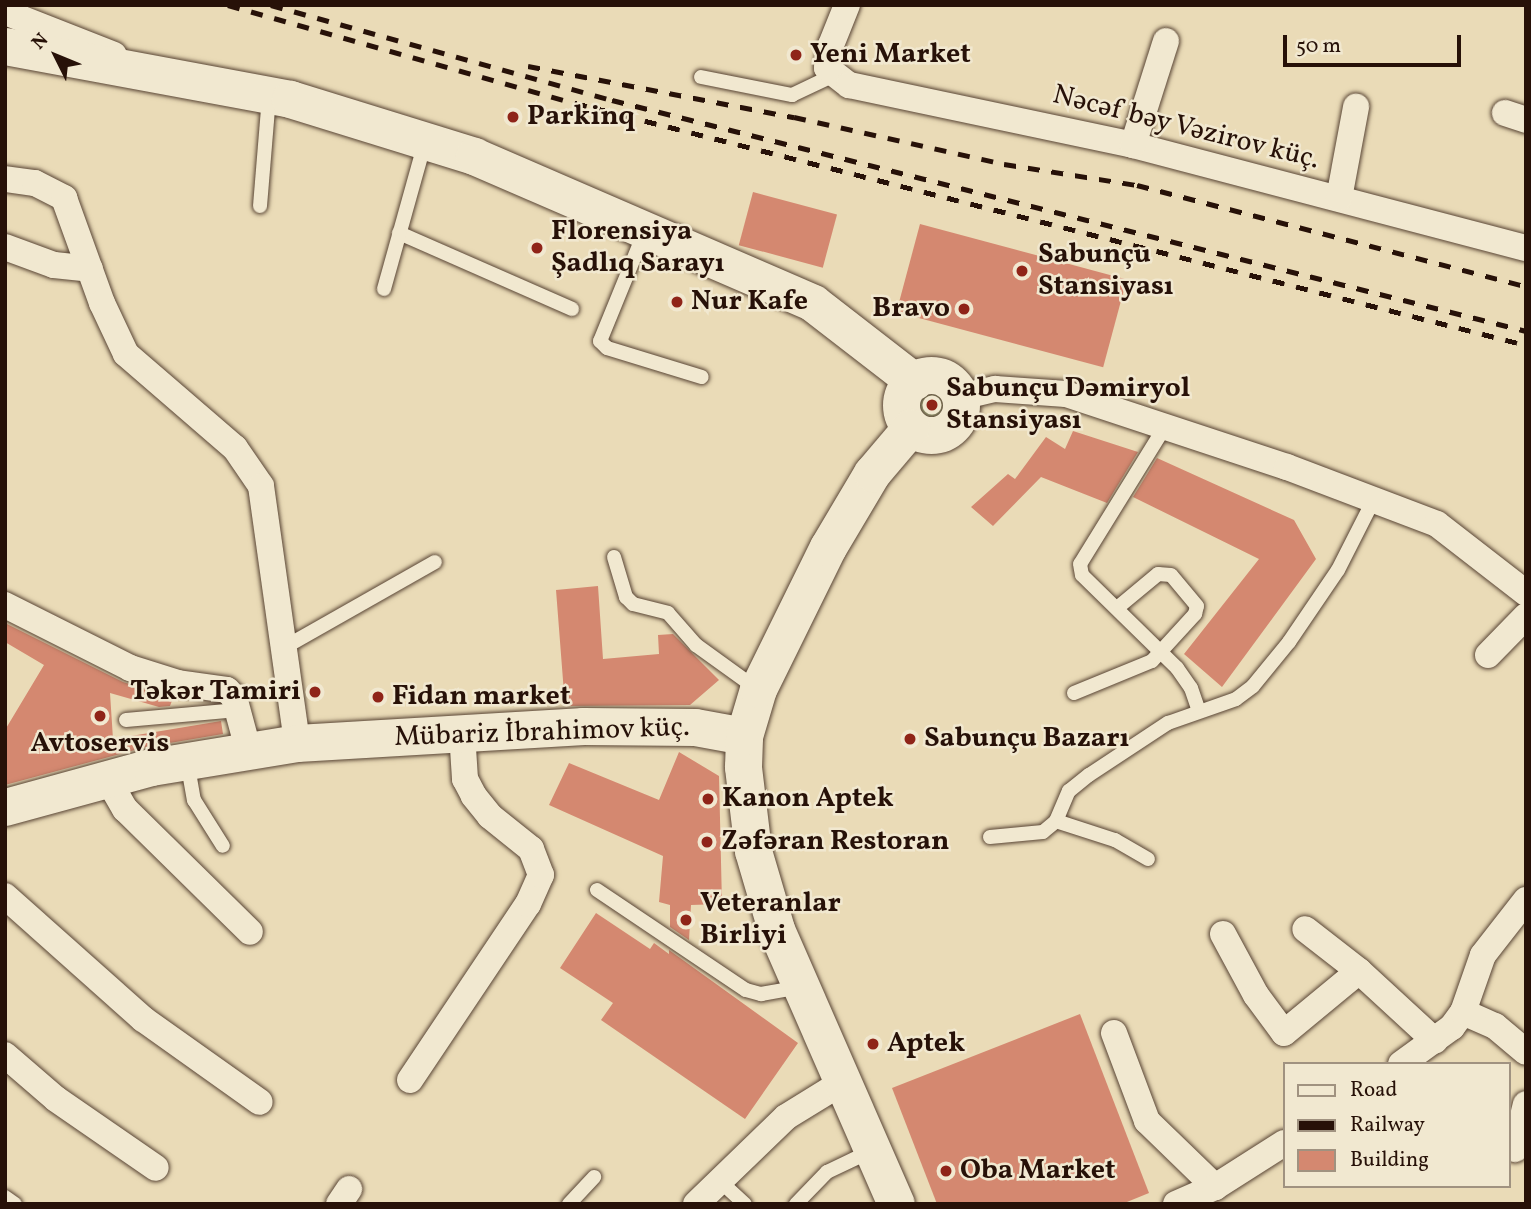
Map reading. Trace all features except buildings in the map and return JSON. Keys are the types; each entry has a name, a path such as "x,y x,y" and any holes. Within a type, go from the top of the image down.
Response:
{"street":[{"path":"832,76 827,60 847,5"},
{"path":"10,28 157,73 270,94 425,139 646,229 813,303 914,381"},
{"path":"1133,145 1166,41"},
{"name":"Nəcəf bəy Vəzirov küç.","path":"832,76 849,85 1133,145 1526,248"},
{"path":"1339,198 1356,107"},
{"path":"5,179 35,183 64,198 126,355 235,448 261,486 287,646 297,743"},
{"path":"5,247 54,265 90,269"},
{"path":"937,376 951,383 960,397 960,413 946,432 927,435 911,427 902,402 914,381 937,376"},
{"path":"960,397 995,389 1066,394 1166,425 1375,497 1449,531 1526,593"},
{"path":"896,1204 776,929 753,851 746,809 744,736 758,690 852,504 911,427"},
{"path":"5,605 130,668 178,683 227,691 238,710 248,749"},
{"path":"1488,655 1526,616"},
{"name":"Mübariz İbrahimov küç.","path":"5,807 107,778 187,760 297,743 462,732 654,725 744,736"},
{"path":"410,1080 528,904 541,875 531,849 490,816 474,796 462,760 462,732"},
{"path":"107,778 125,809 250,932"},
{"path":"5,896 143,1019 260,1102"},
{"path":"1404,1062 1435,1041 1463,1012 1483,955 1526,900"},
{"path":"1305,929 1359,971 1435,1041"},
{"path":"1223,934 1256,995 1284,1032 1359,971"},
{"path":"1463,1012 1495,1026 1526,1052"},
{"path":"1114,1033 1147,1121 1218,1195"},
{"path":"5,1055 55,1099 156,1168"},
{"path":"696,1204 786,1117 843,1082"},
{"path":"1515,1149 1526,1104"},
{"path":"1176,1204 1218,1195 1282,1145"}],"lane":[{"path":"701,78 792,95 832,76"},
{"path":"260,206 270,94"},
{"path":"384,289 425,139"},
{"path":"646,229 600,341 607,348 702,377"},
{"path":"400,233 572,309"},
{"path":"1166,425 1080,565 1082,575 1162,652 1191,688 1199,711"},
{"path":"990,837 1043,832 1056,821 1060,803 1089,775 1168,723 1236,699 1282,651 1338,570 1375,497"},
{"path":"614,557 626,597 633,604 668,613 696,645 758,690"},
{"path":"287,646 435,562"},
{"path":"1074,693 1132,672 1162,652 1195,614 1197,606 1189,593 1171,575 1158,574 1118,608"},
{"path":"126,720 238,710"},
{"path":"187,760 194,800 223,846"},
{"path":"1056,821 1115,840 1148,859"},
{"path":"597,890 746,990 761,994 801,988"},
{"path":"796,1204 827,1172 873,1150"},
{"path":"569,1204 594,1177"},
{"path":"720,1181 745,1204"},
{"path":"5,1197 15,1204"}],"green space":[{"name":"Sabunçu Dəmiryol Stansiyası","path":"932,388 944,393 949,405 944,417 932,422 920,417 915,405 920,393"}],"railway":[{"path":"228,5 575,103 1526,345"},
{"path":"271,5 612,100 1526,331"},
{"path":"528,66 794,117 1004,164 1137,185 1526,286"}],"place":[{"name":"Yeni Market","path":"796,55"},
{"name":"Parkinq","path":"513,117"},
{"name":"Florensiya Şadlıq Sarayı","path":"537,248"},
{"name":"Sabunçu Stansiyası","path":"1022,271"},
{"name":"Nur Kafe","path":"677,302"},
{"name":"Bravo","path":"964,309"},
{"name":"Sabunçu Dəmiryol Stansiyası","path":"932,405"},
{"name":"Təkər Tamiri","path":"315,692"},
{"name":"Fidan market","path":"378,697"},
{"name":"Avtoservis","path":"100,716"},
{"name":"Sabunçu Bazarı","path":"910,739"},
{"name":"Kanon Aptek","path":"708,799"},
{"name":"Zəfəran Restoran","path":"707,842"},
{"name":"Veteranlar Birliyi","path":"686,920"},
{"name":"Aptek","path":"873,1044"},
{"name":"Oba Market","path":"946,1171"}]}
